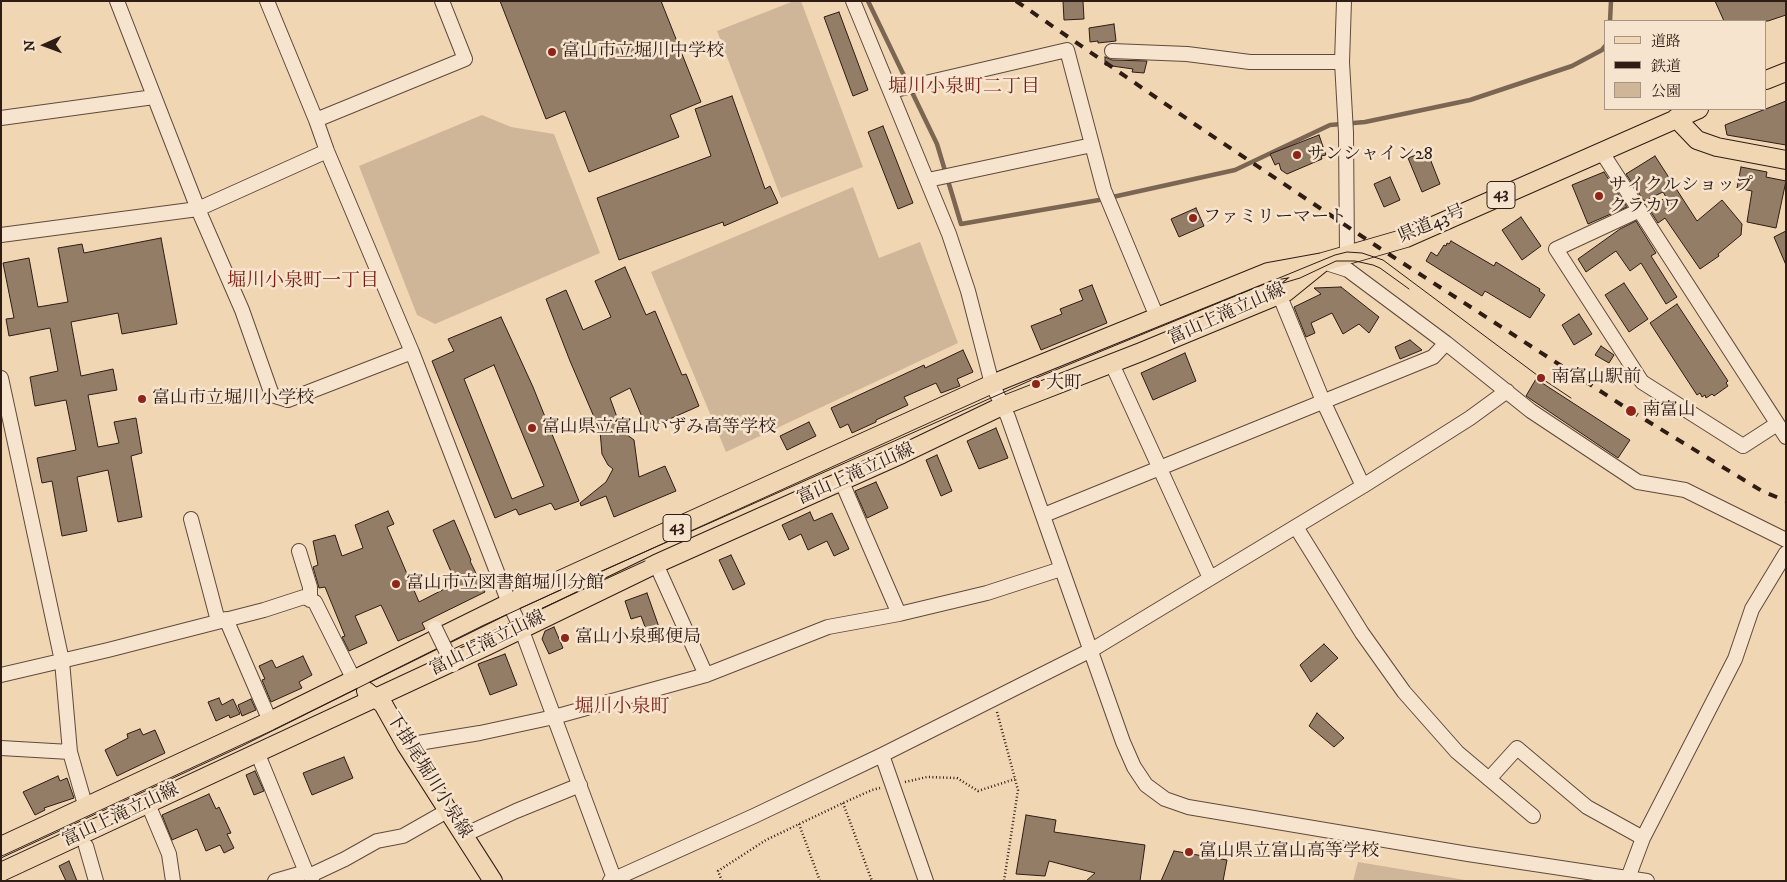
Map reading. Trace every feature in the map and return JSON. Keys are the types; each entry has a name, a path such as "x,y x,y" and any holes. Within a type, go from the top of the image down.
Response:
{"main road":[{"path":"1767,80 1786,72"},
{"name":"43","path":"1676,118 1696,110"},
{"name":"県道43号","path":"1323,262 1406,238 1676,118"},
{"path":"1676,118 1697,140 1717,147 1786,160"},
{"name":"富山上滝立山線","path":"1,846 270,721 509,603 992,384 1268,272 1323,262"},
{"name":"富山上滝立山線","path":"1,872 487,646 656,564 758,520 1002,406 1112,364 1286,292 1323,262"},
{"name":"下掛尾堀川小泉線","path":"354,680 383,704 447,811 493,881"}],"street":[{"path":"117,1 198,209 242,310 272,395 288,400 412,352"},
{"path":"267,1 412,352 509,603 521,628 613,880 882,755 1090,650 1363,486 1470,418 1507,391"},
{"path":"316,120 465,59 442,1"},
{"path":"853,1 949,234 968,291 992,384 1008,417 1044,515 1061,570 1123,742 1134,767 1146,785 1165,799 1188,807 1468,854 1647,881"},
{"path":"1344,1 1342,62 1346,133 1348,255"},
{"path":"891,91 1067,50 1104,190 1157,317"},
{"path":"1112,51 1187,54 1250,62 1342,62"},
{"path":"1,118 154,97"},
{"path":"928,180 1092,145"},
{"path":"1,235 198,209 328,151"},
{"path":"1601,151 1786,437"},
{"path":"1640,210 1556,249 1642,382 1743,446 1777,424"},
{"path":"1323,262 1348,270 1446,343 1531,411 1638,482 1685,490 1786,540"},
{"path":"1279,294 1324,401 1363,486"},
{"path":"1044,515 1433,357 1446,343"},
{"path":"1112,364 1210,578"},
{"path":"1,378 62,661 70,752 86,808"},
{"path":"841,480 899,614"},
{"path":"191,519 222,620 270,721"},
{"path":"1296,527 1362,633 1404,692 1458,752 1533,816"},
{"path":"299,551 310,587 310,600"},
{"path":"1628,878 1643,838 1735,659 1756,601 1786,552"},
{"path":"656,564 706,675"},
{"path":"406,745 554,717 706,675 828,628 899,614 987,593 1061,570"},
{"path":"1,675 222,620 304,597 315,602 354,680"},
{"path":"435,628 453,665"},
{"path":"1,748 70,752"},
{"path":"1489,779 1517,748 1587,807 1643,838"},
{"path":"257,752 310,876"},
{"path":"882,755 926,881"},
{"path":"464,836 516,811 580,786"},
{"path":"148,804 169,854 173,881"},
{"path":"275,881 310,876 376,841 403,836 447,811"},
{"path":"86,846 96,881"}],"path":[{"path":"994,699 1018,790 1004,881"},
{"path":"722,881 718,871 766,840 872,790 927,777 957,778 978,791 1015,779"},
{"path":"843,803 872,881"},
{"path":"799,824 820,881"}],"green space":[{"path":"794,1 801,1 863,167 781,198 717,31"},
{"path":"482,115 511,127 554,134 600,253 435,324 417,315 359,166"},
{"path":"853,187 879,258 920,242 958,343 726,452 651,272"},
{"path":"1358,862 1471,881 1353,881"}],"building":[{"path":"500,1 661,1 701,102 670,115 679,137 589,172 565,111 546,119"},
{"path":"1063,1 1083,1 1084,19 1064,20"},
{"path":"1715,1 1786,1 1786,15 1768,21 1724,20"},
{"path":"839,12 868,90 853,96 824,17"},
{"path":"1114,24 1116,41 1090,42 1089,28"},
{"path":"1105,57 1112,60 1147,61 1144,73 1132,72 1133,69 1105,65"},
{"path":"732,96 765,189 770,186 778,203 724,226 723,222 619,260 597,198 711,156 695,109"},
{"path":"1786,101 1786,145 1727,135 1725,125"},
{"path":"883,126 913,203 898,209 868,132"},
{"name":"サンシャイン28","path":"1319,135 1326,155 1321,156 1322,159 1287,174 1281,170 1279,163 1275,165 1270,154"},
{"path":"1427,151 1440,184 1422,192 1408,158"},
{"path":"1655,156 1697,221 1722,200 1742,224 1741,235 1718,254 1719,256 1700,269 1665,218 1658,223 1649,209 1666,197 1663,192 1644,201 1626,174"},
{"path":"1741,167 1767,172 1766,177 1786,181 1776,228 1747,222 1752,191 1737,188"},
{"name":"サイクルショップ クラカワ","path":"1604,172 1627,207 1588,224 1572,185"},
{"path":"1390,177 1400,200 1384,207 1374,184"},
{"path":"1196,208 1204,226 1179,237 1171,219"},
{"path":"1521,217 1541,246 1522,260 1502,230"},
{"path":"1636,221 1656,253 1651,256 1677,297 1666,304 1641,263 1630,271 1616,251 1586,272 1578,259 1620,229"},
{"path":"1786,231 1786,265 1774,237"},
{"path":"161,238 177,324 122,334 118,313 71,322 81,376 113,369 117,390 88,395 98,447 119,443 114,422 136,418 142,453 131,456 142,517 118,522 108,470 77,477 87,531 62,536 52,481 42,483 37,458 76,450 66,400 35,406 30,377 58,371 50,328 9,336 6,319 14,318 3,263 29,258 38,307 68,302 58,248 82,244 84,253"},
{"path":"1451,241 1494,266 1496,262 1540,289 1539,291 1545,295 1530,318 1485,291 1482,296 1426,261 1431,252 1437,256 1444,245 1446,246"},
{"path":"625,267 646,315 655,311 682,375 686,374 699,406 647,429 630,388 610,398 622,431 634,440 639,477 665,466 676,491 614,517 606,496 581,506 580,503 606,482 613,469 608,465 602,454 600,431 546,299 566,290 583,330 611,317 595,281"},
{"path":"1624,283 1648,319 1629,332 1605,295"},
{"path":"1092,285 1107,323 1041,350 1031,326 1062,314 1060,309 1083,300 1079,290"},
{"path":"1341,287 1379,317 1369,333 1359,324 1343,334 1332,313 1311,323 1315,333 1306,337 1294,307 1321,294 1314,288"},
{"path":"1677,304 1728,381 1726,383 1728,386 1714,396 1712,394 1706,398 1705,395 1702,397 1700,393 1697,395 1650,323"},
{"path":"1579,314 1592,334 1574,345 1562,325"},
{"path":"501,317 533,387 579,501 555,510 551,503 519,515 516,509 495,518 432,361 454,351 448,339","holes":["494,365 544,486 512,499 464,379"]},
{"path":"1410,340 1422,350 1400,359 1395,347"},
{"path":"1601,346 1614,355 1609,363 1595,355"},
{"path":"963,350 973,372 957,379 960,386 941,393 936,383 904,397 908,405 876,420 876,422 852,433 848,424 840,428 831,408 924,365 925,368"},
{"path":"1185,353 1196,381 1153,400 1141,373"},
{"path":"1536,379 1630,440 1618,458 1526,396"},
{"path":"809,422 816,436 787,450 780,436"},
{"path":"996,428 1008,458 979,469 967,441"},
{"path":"937,455 952,491 941,496 926,460"},
{"path":"876,482 888,508 867,518 855,491"},
{"path":"388,511 394,524 387,527 419,602 456,583 433,530 454,520 470,561 485,592 422,623 425,629 398,641 381,605 355,616 367,643 349,651 342,637 345,636 325,587 319,588 313,567 318,565 313,541 335,535 342,556 363,548 355,525"},
{"path":"810,512 814,521 832,513 849,549 834,556 827,541 808,550 801,534 789,540 782,525"},
{"path":"731,555 745,584 733,590 719,560"},
{"path":"647,593 660,630 648,635 641,616 631,619 625,601"},
{"path":"554,627 563,648 549,654 542,639 545,631"},
{"path":"1324,644 1338,658 1311,682 1300,665"},
{"path":"505,654 517,685 490,695 478,664"},
{"path":"303,656 312,675 299,682 302,688 271,702 262,680 265,679 259,666 272,660 276,668"},
{"path":"219,698 222,705 233,699 240,714 230,718 229,715 216,721 208,702"},
{"path":"251,699 256,710 242,716 238,705"},
{"path":"1317,713 1344,738 1334,747 1309,726"},
{"path":"140,729 143,735 155,730 165,753 117,776 105,750 128,738 127,734"},
{"path":"344,757 353,778 312,795 303,773"},
{"path":"255,771 264,791 254,795 246,775"},
{"path":"58,776 60,781 67,778 74,798 44,808 45,810 35,815 23,792"},
{"path":"209,794 216,809 219,807 231,833 227,834 234,848 224,853 220,845 206,851 197,829 172,840 162,815"},
{"path":"1026,815 1056,820 1054,832 1145,845 1140,881 1086,881 1095,873 1049,861 1045,876 1016,874"},
{"path":"1174,851 1227,860 1223,881 1161,881"},
{"path":"69,861 77,881 66,881 59,866"}],"waterway":[{"path":"868,1 937,144 961,224 1099,200 1235,170 1330,125 1365,122 1470,100 1572,66 1604,48"},
{"path":"1610,20 1611,1"}],"tram line":[{"path":"1,858 242,746 482,626 595,574 1036,378 1335,255 1347,252 1362,253 1383,260 1541,378 1571,398"},
{"path":"1280,284 1300,278 1336,261 1355,261 1380,268 1409,289"},
{"path":"438,656 645,561"}],"railway":[{"path":"1016,1 1378,247 1631,411 1762,491 1786,501"}],"place":[{"name":"富山市立堀川中学校","path":"552,52"},
{"name":"サンシャイン28","path":"1297,155"},
{"name":"サイクルショップ クラカワ","path":"1599,196"},
{"name":"ファミリーマート","path":"1193,218"},
{"name":"南富山駅前","path":"1541,378"},
{"name":"大町","path":"1036,384"},
{"name":"富山市立堀川小学校","path":"142,399"},
{"name":"南富山","path":"1631,411"},
{"name":"富山県立富山いずみ高等学校","path":"532,428"},
{"name":"富山市立図書館堀川分館","path":"396,584"},
{"name":"富山小泉郵便局","path":"565,638"},
{"name":"富山県立富山高等学校","path":"1189,852"}],"district":[{"name":"堀川小泉町二丁目","path":"964,88"},
{"name":"堀川小泉町一丁目","path":"303,282"},
{"name":"堀川小泉町","path":"622,708"}]}
